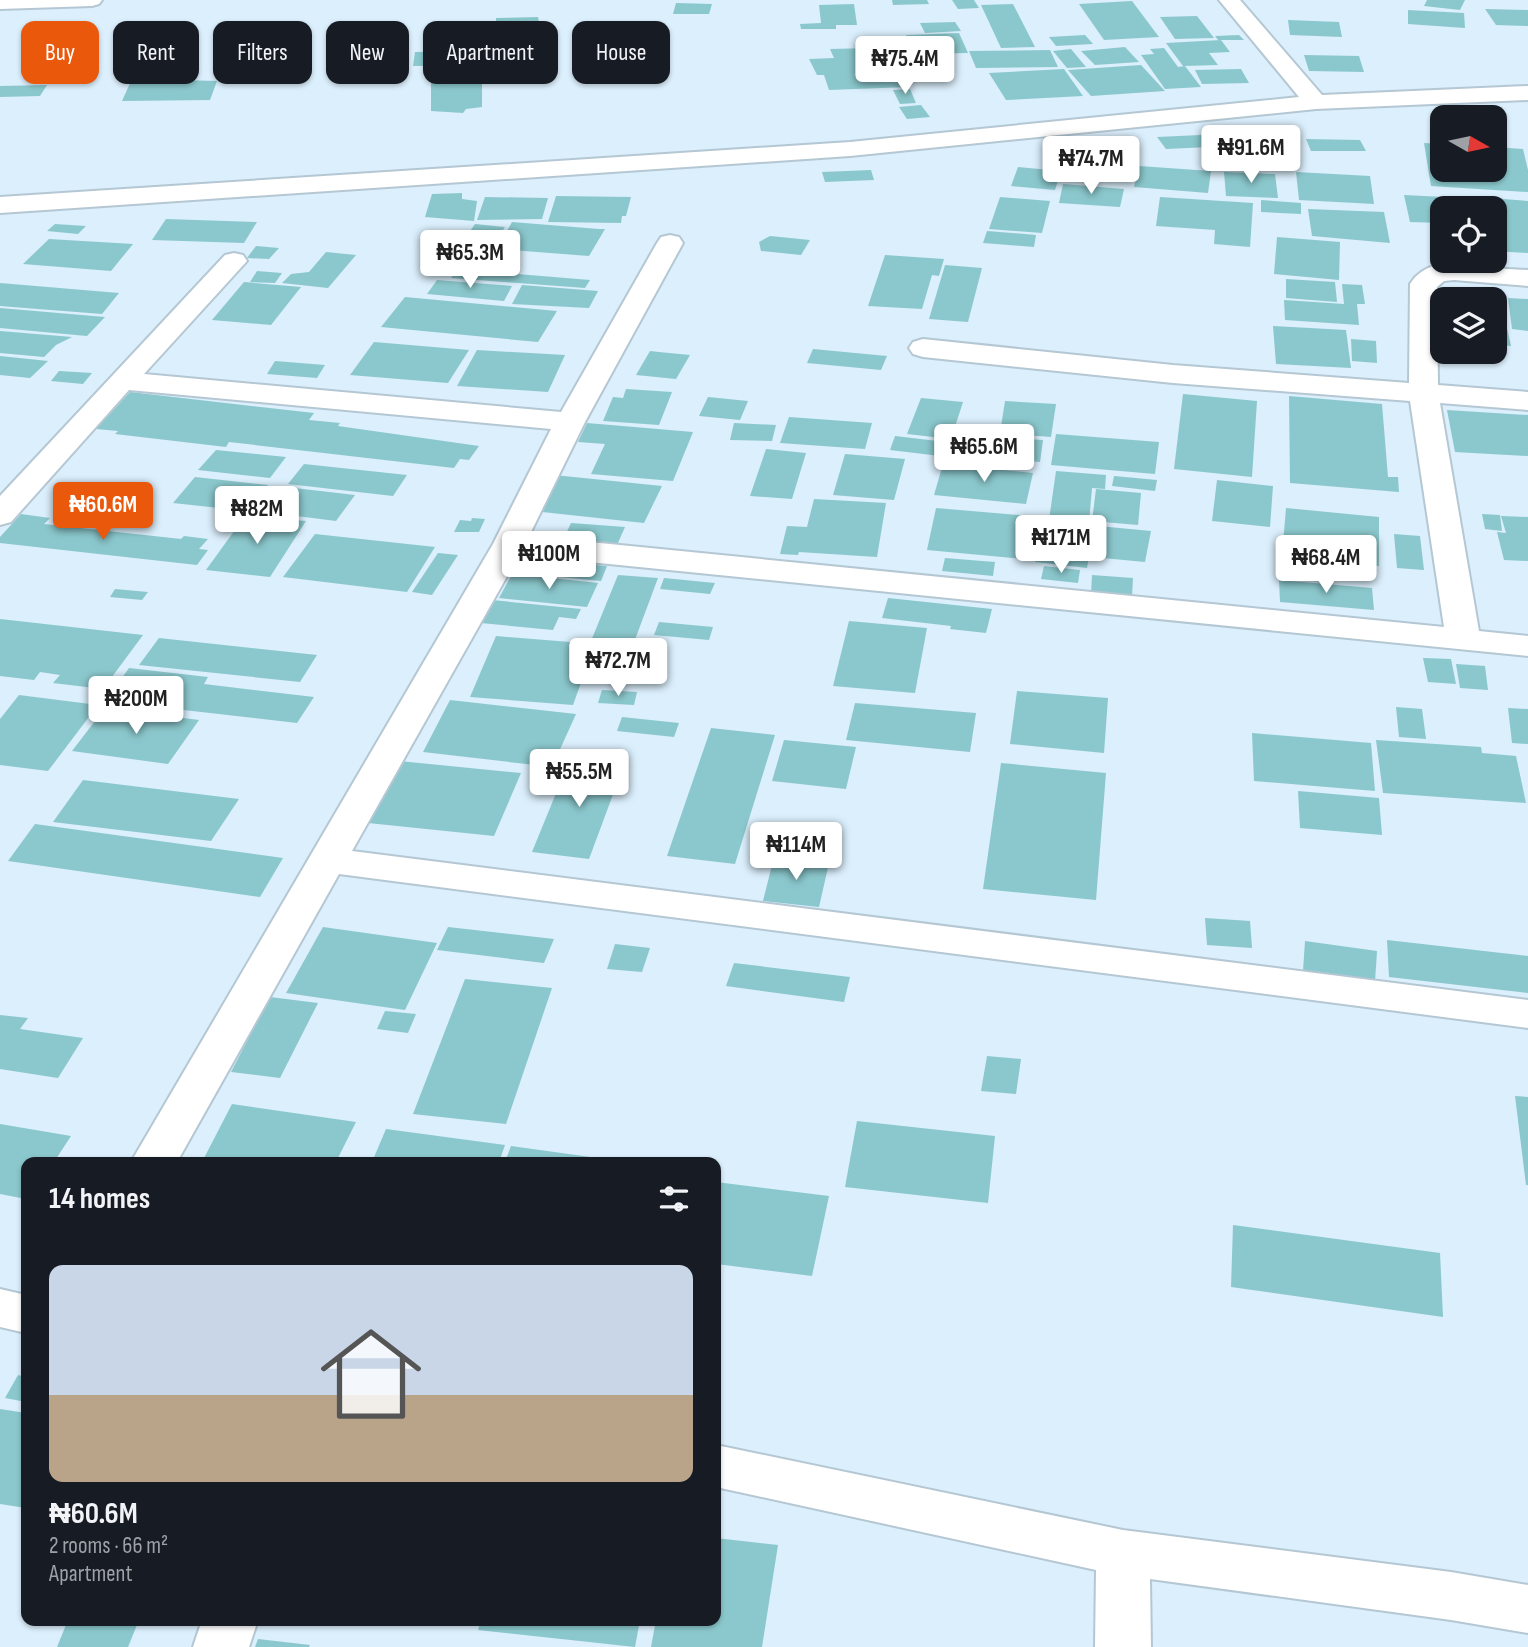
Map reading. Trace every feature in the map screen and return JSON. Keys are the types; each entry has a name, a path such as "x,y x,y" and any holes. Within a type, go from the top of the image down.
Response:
{"street":[{"path":"0,4 92,0"},
{"path":"1229,0 1316,102"},
{"path":"0,205 850,149 1316,102 1525,98"},
{"path":"158,1157 509,544 570,422 670,243"},
{"path":"0,514 234,261"},
{"path":"1463,639 1424,394 1423,284 1437,273 1454,272 1528,278"},
{"path":"923,348 1103,368 1528,401"},
{"path":"122,381 570,422"},
{"path":"509,544 1528,646"},
{"path":"327,860 1528,1014"},
{"path":"0,1308 21,1313"},
{"path":"721,1467 1124,1553 1451,1596 1528,1609"},
{"path":"1123,1647 1124,1553"},
{"path":"221,1647 228,1626"}],"building":[{"path":"892,0 927,0 929,4 893,5"},
{"path":"952,0 974,0 979,8 958,9"},
{"path":"1427,0 1465,0 1460,10 1424,6"},
{"path":"1132,1 1159,37 1104,40 1079,4"},
{"path":"676,3 712,4 709,14 673,14"},
{"path":"854,4 857,25 836,25 836,29 801,29 800,24 821,23 819,5"},
{"path":"1013,4 1035,47 1001,48 981,5"},
{"path":"1485,9 1528,10 1528,26 1496,25"},
{"path":"1408,10 1464,13 1465,28 1408,24"},
{"path":"1197,16 1214,38 1175,39 1160,17"},
{"path":"538,17 539,21 496,21 496,18"},
{"path":"1288,20 1339,22 1342,37 1290,35"},
{"path":"955,22 961,31 925,33 920,23"},
{"path":"959,33 968,53 914,54 906,35"},
{"path":"1085,35 1093,44 1056,46 1049,37"},
{"path":"1239,35 1244,40 1218,40 1215,36"},
{"path":"1221,40 1230,52 1209,53 1218,65 1183,66 1166,43"},
{"path":"1125,47 1139,62 1095,65 1081,51"},
{"path":"872,48 876,55 885,55 894,71 850,75 902,72 909,87 829,90 824,75 817,75 809,59 834,58 830,49"},
{"path":"1164,48 1178,67 1185,66 1201,87 1165,89 1141,55 1154,54 1150,49"},
{"path":"1071,49 1086,67 1067,68 1053,51"},
{"path":"1050,50 1058,67 976,68 969,51"},
{"path":"415,52 423,52 423,66 413,66"},
{"path":"1304,55 1359,56 1364,72 1309,71"},
{"path":"1141,65 1165,91 1091,96 1068,70"},
{"path":"1064,69 1083,96 1006,100 989,73"},
{"path":"1241,69 1249,83 1202,84 1195,70"},
{"path":"199,81 213,81 213,84 216,84 210,100 122,101 130,84 199,84"},
{"path":"431,84 482,84 482,107 466,109 463,113 431,111"},
{"path":"47,85 40,96 0,97 0,86"},
{"path":"910,89 916,103 900,104 893,90"},
{"path":"921,105 930,117 907,119 899,107"},
{"path":"1222,134 1231,146 1166,149 1157,137"},
{"path":"1306,139 1360,140 1366,151 1311,151"},
{"path":"1424,143 1430,143 1430,180"},
{"path":"1507,148 1523,149 1528,170 1528,192 1431,186 1430,182 1507,182"},
{"path":"1139,166 1211,171 1208,193 1134,187"},
{"path":"1018,167 1061,171 1055,190 1011,186"},
{"path":"871,170 874,180 825,182 822,172"},
{"path":"1224,172 1275,174 1278,198 1226,196"},
{"path":"1296,172 1370,176 1374,204 1299,200"},
{"path":"1063,184 1124,189 1120,207 1059,203"},
{"path":"462,193 462,199 477,201 474,221 425,217 432,194"},
{"path":"1404,195 1430,196 1430,223 1410,222"},
{"path":"556,196 631,197 626,216 622,216 621,223 548,222"},
{"path":"485,197 548,198 542,219 477,220"},
{"path":"1000,197 1050,201 1042,233 989,229"},
{"path":"1160,197 1253,203 1250,247 1214,244 1215,230 1156,226"},
{"path":"1507,199 1528,201 1528,253 1507,252"},
{"path":"1261,200 1301,203 1301,214 1261,212"},
{"path":"1308,209 1384,212 1390,243 1312,236"},
{"path":"166,219 257,222 244,243 152,240"},
{"path":"512,222 605,229 589,256 497,249"},
{"path":"55,224 86,226 78,234 47,231"},
{"path":"475,224 505,227 491,248 496,249 489,260 452,257"},
{"path":"987,231 1036,235 1034,247 983,243"},
{"path":"770,236 810,240 801,255 761,251 759,242"},
{"path":"1277,237 1340,242 1339,280 1274,274"},
{"path":"49,239 133,244 111,271 23,264"},
{"path":"256,246 279,248 269,259 247,258"},
{"path":"326,252 356,255 328,288 282,283 291,274 309,272"},
{"path":"885,255 944,259 939,276 932,275 922,309 868,306"},
{"path":"945,265 982,268 968,322 929,319"},
{"path":"458,269 590,280 585,288 451,278"},
{"path":"257,271 282,273 275,283 250,282"},
{"path":"1286,279 1335,282 1337,302 1286,298"},
{"path":"437,280 512,286 504,301 427,294"},
{"path":"244,282 301,287 271,325 212,320"},
{"path":"0,283 119,293 102,314 0,306"},
{"path":"1342,284 1362,285 1365,304 1357,304 1359,325 1285,320 1284,300 1344,304"},
{"path":"522,285 598,291 589,308 512,304"},
{"path":"405,297 557,311 538,342 381,327"},
{"path":"1508,298 1528,299 1528,331 1512,329"},
{"path":"0,308 105,317 87,336 0,328"},
{"path":"1273,326 1346,330 1351,368 1276,364"},
{"path":"1507,328 1511,346 1507,346"},
{"path":"0,331 72,337 56,345 44,357 0,353"},
{"path":"1351,339 1376,341 1377,363 1352,361"},
{"path":"374,342 469,350 448,383 350,375"},
{"path":"813,349 887,356 881,370 807,363"},
{"path":"477,350 565,355 548,392 457,386"},
{"path":"650,351 690,355 676,379 636,375"},
{"path":"0,356 48,361 30,378 0,375"},
{"path":"275,361 325,365 317,378 267,374"},
{"path":"59,371 92,373 83,384 51,381"},
{"path":"626,389 672,392 659,425 603,421 613,397 623,398"},
{"path":"130,392 314,413 309,420 479,446 469,460 460,459 454,468 229,442 226,447 115,434 118,431 96,429"},
{"path":"1183,394 1257,401 1252,477 1174,469"},
{"path":"1289,396 1382,404 1388,477 1398,477 1399,492 1290,483"},
{"path":"708,397 748,401 740,420 699,416"},
{"path":"921,398 963,402 951,439 907,434"},
{"path":"1005,401 1056,404 1051,437 1000,433"},
{"path":"1447,410 1528,415 1528,456 1455,452"},
{"path":"789,417 872,423 865,449 780,443"},
{"path":"587,423 693,432 673,481 591,474 605,444 578,442"},
{"path":"734,423 776,425 772,441 730,440"},
{"path":"1056,434 1159,442 1155,474 1051,465"},
{"path":"895,436 946,442 940,456 890,450"},
{"path":"1011,438 1043,440 1040,462 1008,459"},
{"path":"766,449 806,453 792,499 750,496"},
{"path":"216,450 286,457 270,478 198,470"},
{"path":"845,454 905,459 894,500 833,495"},
{"path":"304,464 407,475 393,496 288,484"},
{"path":"943,464 1033,473 1026,504 934,495"},
{"path":"1056,471 1106,475 1105,489 1092,488 1089,523 1049,520"},
{"path":"554,475 662,486 644,523 533,511"},
{"path":"1114,476 1157,480 1155,491 1112,486"},
{"path":"195,477 268,485 247,511 173,503"},
{"path":"1217,480 1273,486 1270,527 1212,521"},
{"path":"277,486 355,495 336,521 257,511"},
{"path":"1096,489 1141,493 1138,525 1092,521"},
{"path":"83,498 139,505 122,524 65,518"},
{"path":"814,499 886,503 877,557 799,552 798,555 780,554 787,526 807,527"},
{"path":"936,508 1031,516 1024,559 927,550"},
{"path":"1286,508 1379,517 1379,566 1282,556"},
{"path":"21,514 50,518 44,524 181,539 184,536 208,539 199,549 208,550 197,565 0,543 0,537"},
{"path":"1482,514 1500,515 1502,531 1485,529"},
{"path":"245,516 306,521 270,577 206,570"},
{"path":"1501,516 1528,517 1528,561 1504,560 1497,532 1506,533"},
{"path":"472,518 485,519 479,532 454,532 460,520 471,521"},
{"path":"571,523 625,527 617,545 563,540"},
{"path":"1098,526 1151,531 1145,562 1092,557"},
{"path":"1061,533 1093,535 1087,568 1035,562 1040,537 1060,539"},
{"path":"315,534 435,547 407,592 283,577"},
{"path":"1394,534 1420,536 1424,570 1397,568"},
{"path":"438,553 458,555 432,595 412,592"},
{"path":"945,558 995,562 993,576 942,571"},
{"path":"546,561 607,566 601,581 539,575"},
{"path":"1044,566 1080,570 1078,583 1041,579"},
{"path":"512,574 598,583 587,607 499,598"},
{"path":"618,575 658,578 633,645 591,641"},
{"path":"1092,575 1133,578 1132,597 1091,594"},
{"path":"664,578 715,583 710,594 660,589"},
{"path":"1279,580 1372,588 1374,610 1280,602"},
{"path":"115,589 148,592 142,600 110,597"},
{"path":"888,598 992,609 986,633 882,618"},
{"path":"482,599 581,609 576,619 559,617 553,630 470,622"},
{"path":"0,619 143,635 103,689 53,683 60,675 40,672 34,680 0,676"},
{"path":"849,621 927,628 915,693 833,686"},
{"path":"659,622 713,627 709,640 654,635"},
{"path":"496,636 595,644 573,705 470,697"},
{"path":"159,638 317,655 300,682 139,665"},
{"path":"1423,658 1451,659 1456,684 1428,682"},
{"path":"1456,664 1485,666 1488,690 1460,688"},
{"path":"129,668 208,677 204,684 314,697 297,723 105,701"},
{"path":"602,690 637,692 634,705 598,703"},
{"path":"1017,691 1108,698 1104,753 1010,744"},
{"path":"19,695 98,705 48,771 0,765 0,719"},
{"path":"450,700 576,714 552,767 423,752"},
{"path":"855,703 976,713 970,752 846,740"},
{"path":"1396,707 1422,709 1426,739 1399,737"},
{"path":"105,708 199,720 168,764 72,751"},
{"path":"1508,708 1528,709 1528,744 1512,743"},
{"path":"622,717 679,723 674,737 617,731"},
{"path":"711,728 775,735 735,864 667,856"},
{"path":"1252,733 1371,743 1375,791 1254,781"},
{"path":"784,740 856,747 846,789 772,781"},
{"path":"1376,740 1481,747 1482,753 1516,756 1526,803 1383,793"},
{"path":"570,759 624,765 589,859 532,852"},
{"path":"399,761 521,773 494,836 368,823"},
{"path":"1001,763 1106,773 1096,900 983,889"},
{"path":"83,780 239,799 211,841 53,822"},
{"path":"1298,791 1379,798 1382,835 1300,828"},
{"path":"35,824 283,858 260,897 8,861"},
{"path":"774,857 829,863 819,907 763,901"},
{"path":"1205,918 1250,921 1252,948 1207,945"},
{"path":"323,927 437,943 405,1010 286,993"},
{"path":"448,927 554,939 544,963 437,950"},
{"path":"1387,940 1528,956 1528,993 1389,977"},
{"path":"1305,941 1377,951 1375,982 1303,971"},
{"path":"615,944 650,948 642,972 607,969"},
{"path":"734,963 850,977 844,1002 726,986"},
{"path":"465,979 552,988 506,1124 413,1114"},
{"path":"270,997 318,1003 280,1078 231,1072"},
{"path":"385,1011 416,1014 408,1033 377,1029"},
{"path":"0,1015 28,1018 20,1029 83,1038 58,1078 0,1069"},
{"path":"987,1056 1021,1059 1016,1094 981,1091"},
{"path":"1515,1096 1528,1097 1528,1185 1526,1185"},
{"path":"232,1104 356,1122 338,1157 205,1157"},
{"path":"857,1121 995,1136 988,1203 845,1187"},
{"path":"0,1124 71,1136 57,1157 21,1157 21,1198 0,1194"},
{"path":"386,1129 505,1145 501,1157 374,1157"},
{"path":"511,1146 590,1157 507,1157"},
{"path":"721,1183 829,1196 812,1276 721,1265"},
{"path":"1233,1225 1440,1253 1443,1317 1231,1287"},
{"path":"18,1375 21,1376 21,1401 5,1398"},
{"path":"0,1409 21,1412 21,1507 0,1504"},
{"path":"721,1539 778,1545 762,1647 651,1647 655,1626 721,1626"},
{"path":"66,1626 137,1626 128,1647 57,1647"},
{"path":"479,1626 639,1626 635,1647 478,1630"},
{"path":"258,1639 310,1645 255,1647"}]}
